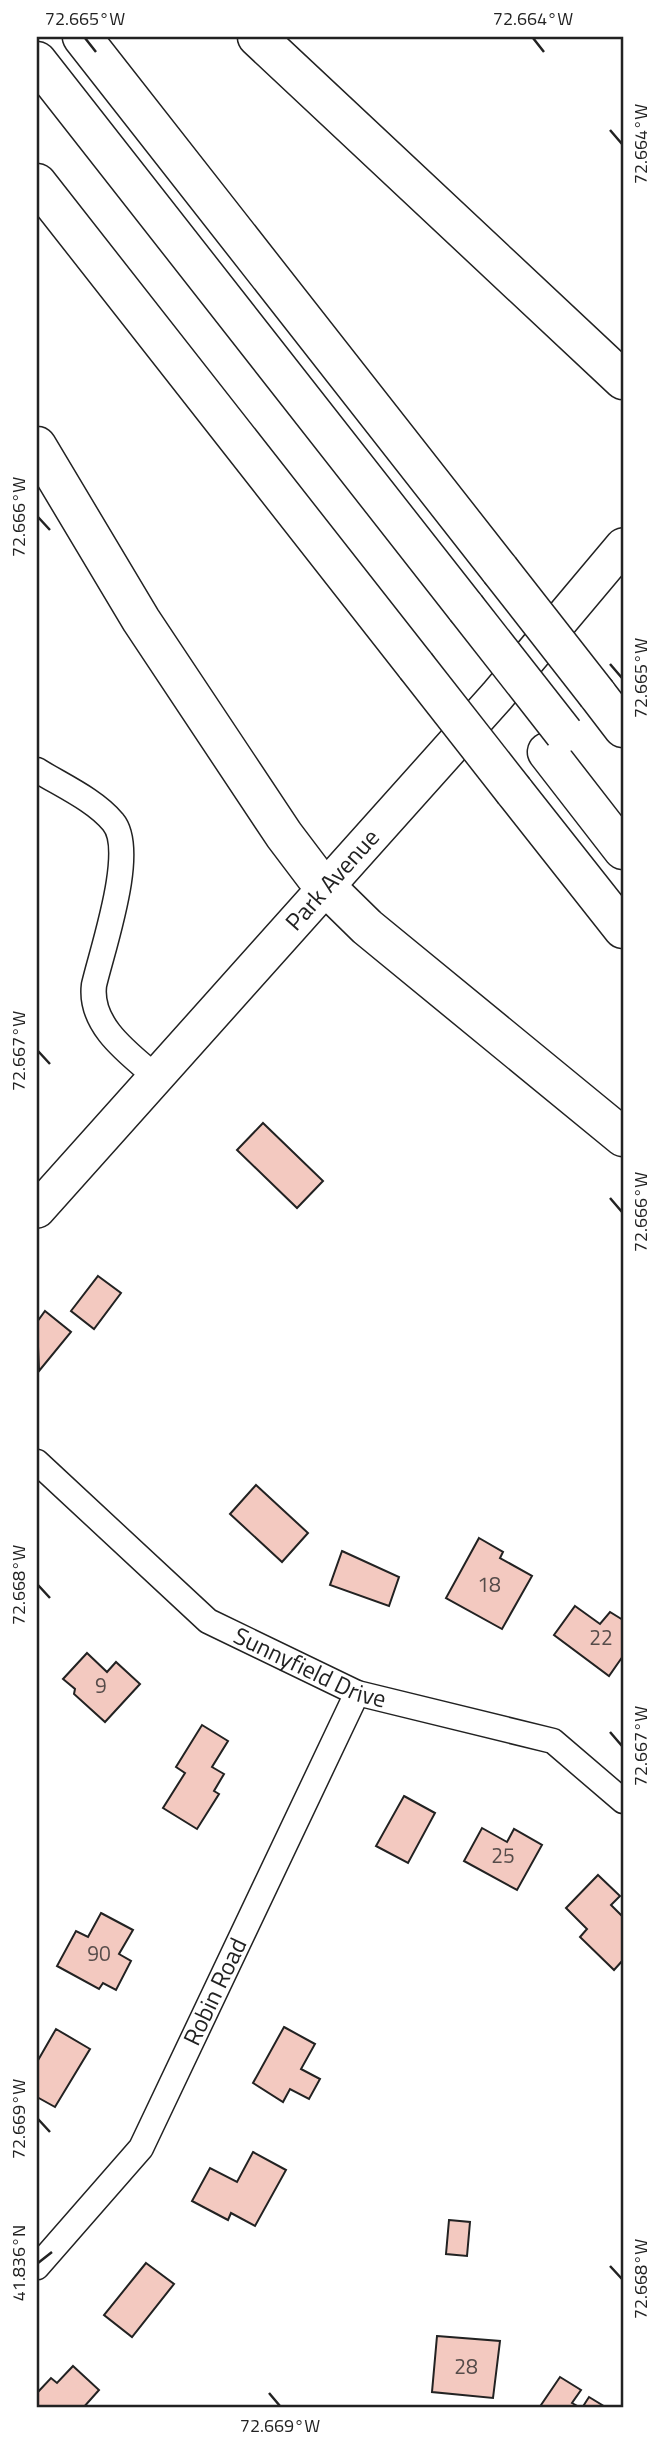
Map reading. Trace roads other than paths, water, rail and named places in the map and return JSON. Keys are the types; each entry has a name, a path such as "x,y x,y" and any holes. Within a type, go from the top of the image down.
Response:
{"highway":[{"path":"82,37 623,728"},
{"path":"257,37 623,380"},
{"path":"37,61 458,618 555,742 623,849"},
{"path":"37,102 458,618"},
{"path":"37,183 623,929"},
{"path":"37,446 149,631 284,835 325,887 376,934 623,1137"},
{"path":"555,742 623,808"}],"main road":[{"name":"Park Avenue","path":"37,1210 497,696 623,546"}],"street":[{"path":"37,770 107,815 122,837 122,859 94,985 93,1004 106,1028 155,1076"},
{"name":"Sunnyfield Drive","path":"37,1462 208,1621 357,1693 553,1741 623,1801"},
{"name":"Robin Road","path":"37,2267 141,2148 357,1693"}]}
